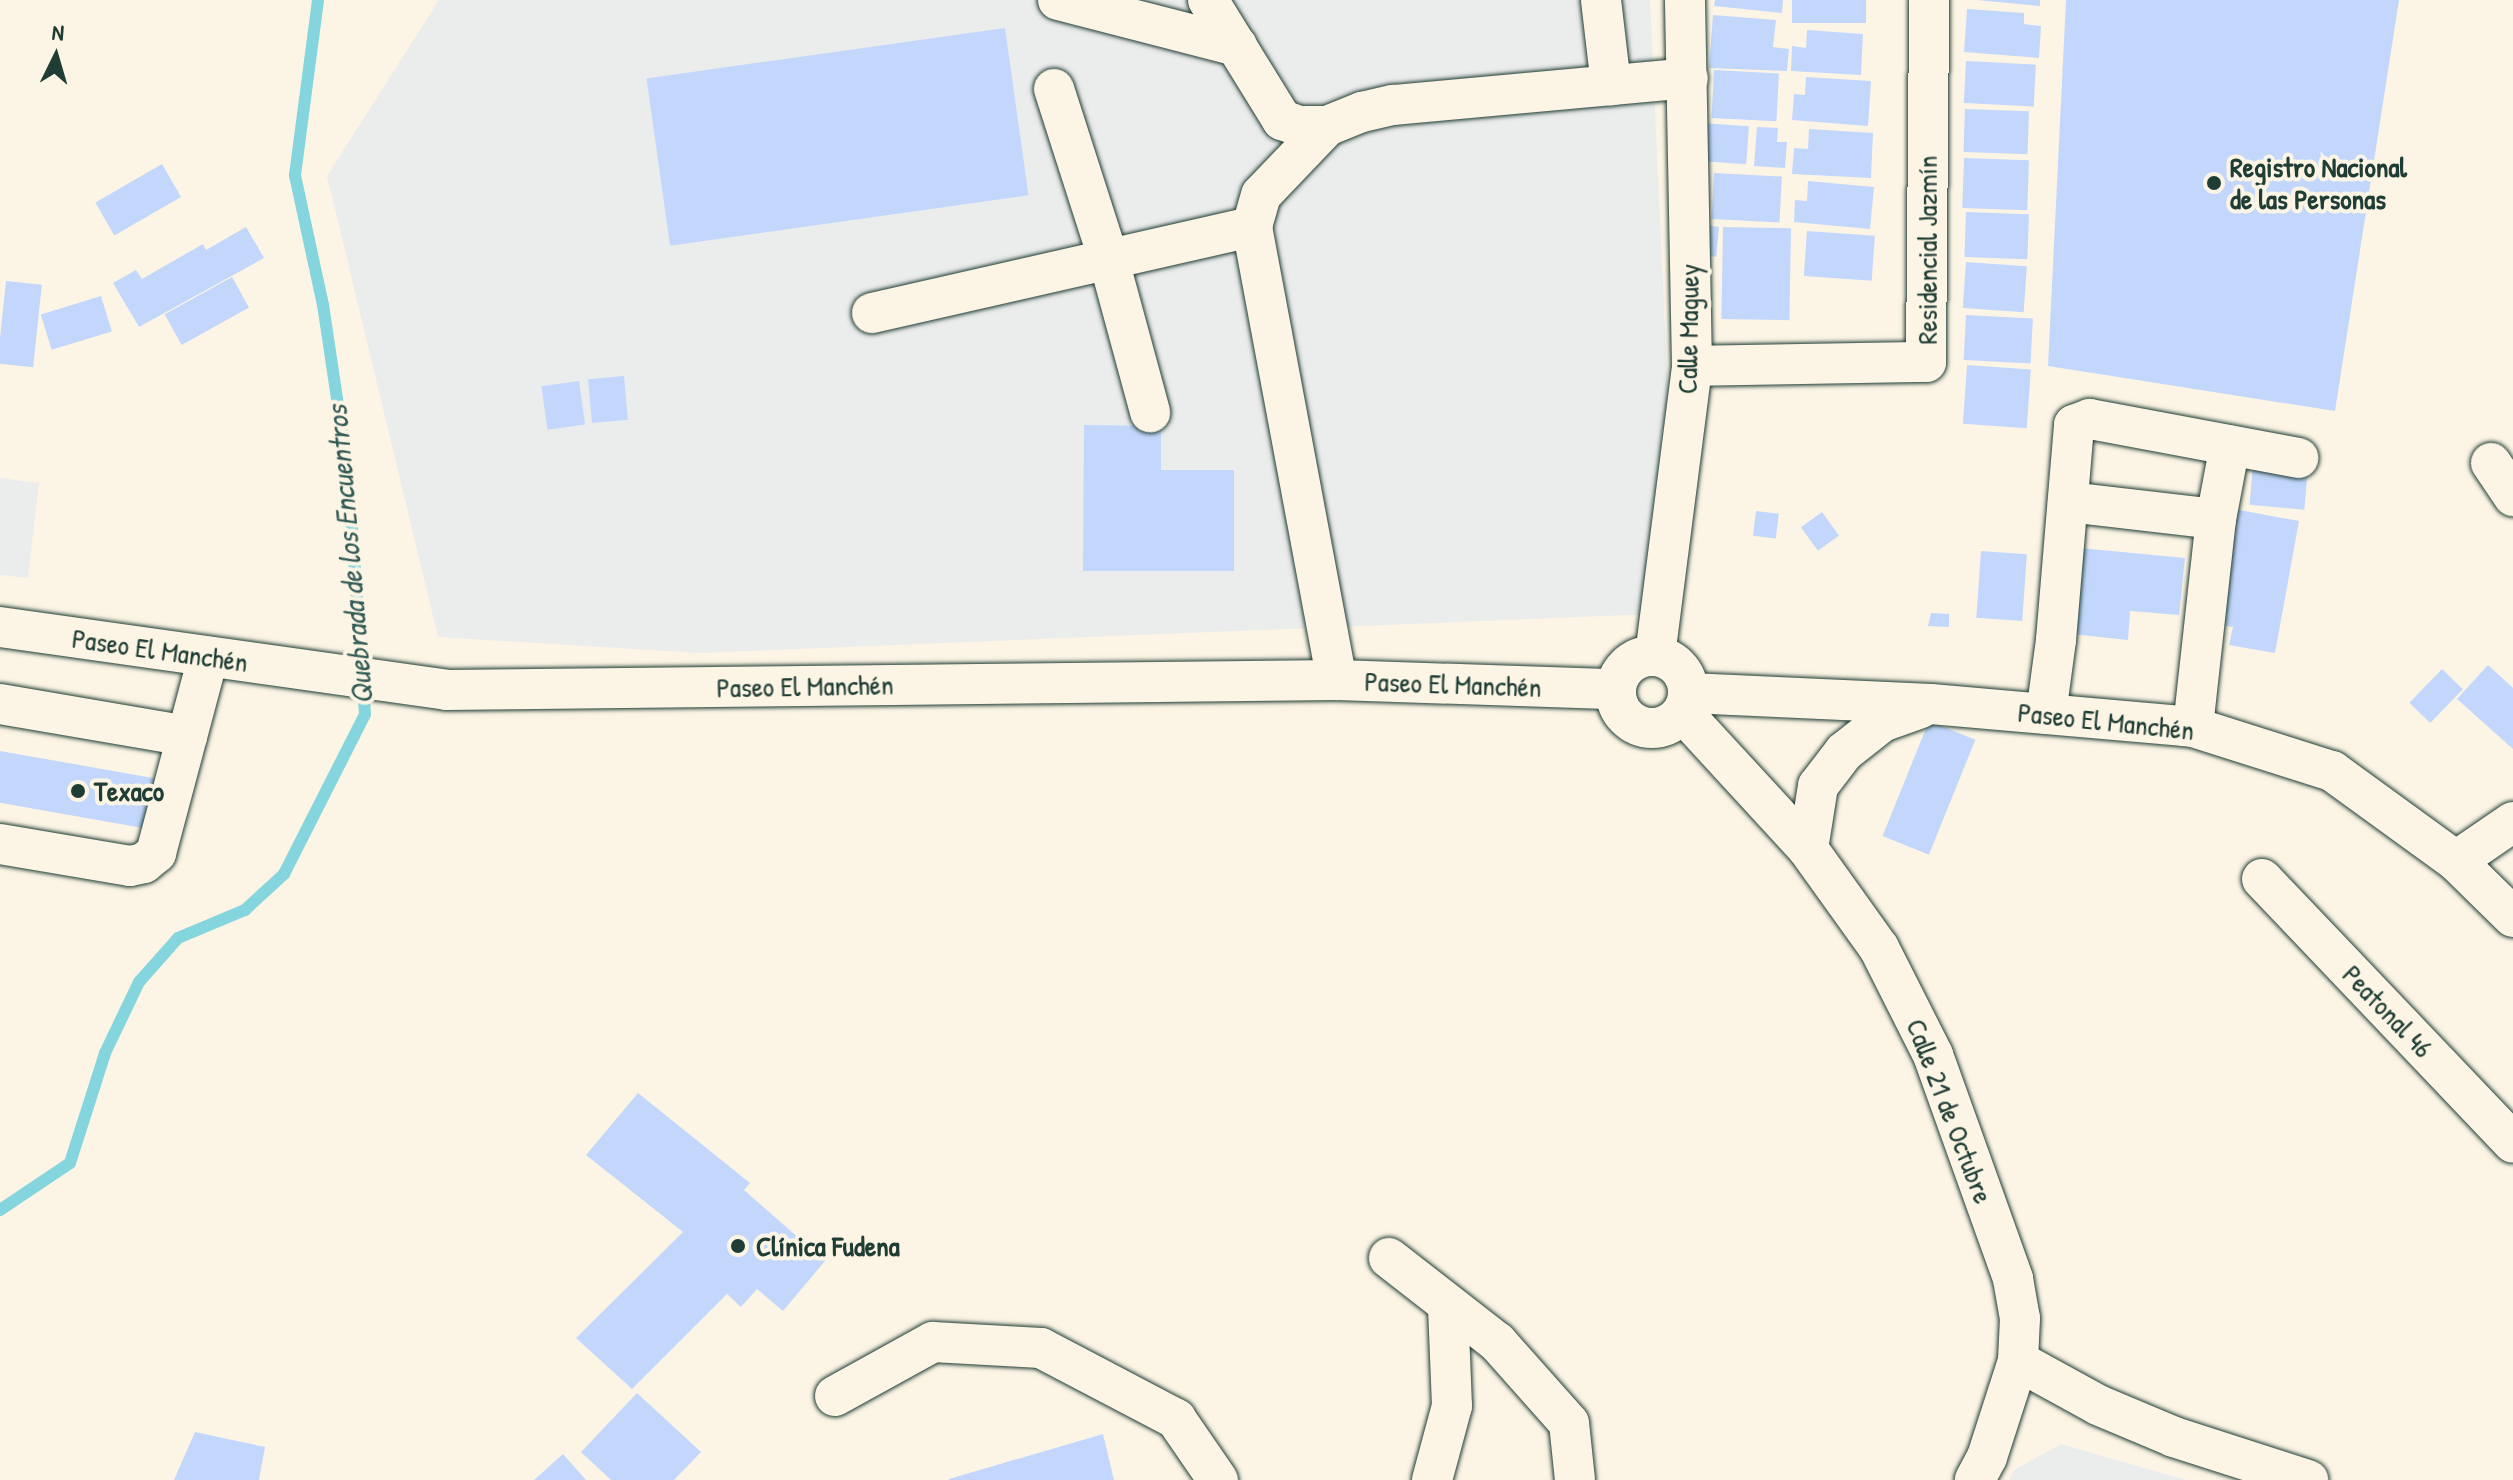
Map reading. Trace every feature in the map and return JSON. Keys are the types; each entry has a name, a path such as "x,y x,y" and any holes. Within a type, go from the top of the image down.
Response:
{"street":[{"path":"1058,0 1237,46"},
{"path":"1208,0 1282,120 1299,126 1327,126 1362,112 1393,105 1688,78"},
{"path":"1601,0 1611,85"},
{"name":"Calle Maguey","path":"1655,656 1692,366 1685,0"},
{"name":"Residencial Jazmín","path":"1692,366 1926,362 1929,0"},
{"path":"1054,89 1108,257 1150,412"},
{"path":"1327,126 1261,195 1252,227 1337,680"},
{"path":"872,313 1108,257 1252,227"},
{"path":"2046,714 2056,640 2074,425 2081,420 2298,458"},
{"path":"2193,727 2216,519 2230,445"},
{"path":"2491,463 2513,496"},
{"path":"2068,502 2216,519"},
{"name":"Paseo El Manchén","path":"0,627 446,690 1337,680 1615,689"},
{"path":"1655,656 1680,667 1686,703 1664,727 1640,727 1621,712 1615,689 1622,671 1636,659 1655,656"},
{"path":"0,844 130,866 144,863 156,853 208,657"},
{"name":"Paseo El Manchén","path":"1686,703 1931,704 2193,727 2332,771 2456,861 2513,917"},
{"name":"Calle 21 de Octubre","path":"1686,703 1808,849 1879,948 1933,1055 2013,1279 2020,1318 2018,1361 1981,1468"},
{"path":"0,704 187,736"},
{"path":"1808,849 1818,786 1844,752 1882,722 1931,704"},
{"path":"2456,861 2506,838"},
{"name":"Peatonal 46","path":"2262,879 2513,1143"},
{"path":"1389,1258 1497,1342 1569,1423 1575,1480"},
{"path":"1432,1480 1452,1406 1448,1305"},
{"path":"835,1396 933,1342 1041,1348 1176,1419 1218,1480"},
{"path":"2018,1361 2098,1405 2174,1437 2308,1480"},
{"path":"1954,1480 1981,1468"}],"shaded area":[{"path":"439,0 1650,0 1678,613 700,653 438,637 327,176"},
{"path":"0,478 39,483 28,578 0,575"},
{"path":"2061,1444 2186,1480 2009,1480 2014,1470"}],"building":[{"path":"1715,0 1783,0 1782,13 1714,6"},
{"path":"1792,0 1866,0 1866,23 1792,23"},
{"path":"1977,0 2040,0 2040,6"},
{"name":"Registro Nacional de las Personas","path":"2066,0 2399,0 2335,411 2048,366"},
{"path":"1967,9 2024,13 2024,24 2041,26 2039,58 1964,52"},
{"path":"1713,15 1776,20 1773,47 1789,49 1787,71 1709,68"},
{"path":"1005,28 1029,195 670,246 647,78"},
{"path":"1807,30 1863,34 1861,75 1791,71 1792,46 1806,48"},
{"path":"1966,61 2036,65 2034,107 1964,103"},
{"path":"1714,70 1779,73 1776,121 1711,118"},
{"path":"1806,77 1871,81 1868,126 1792,120 1794,94 1805,95"},
{"path":"1965,109 2029,111 2027,154 1963,152"},
{"path":"1702,123 1749,126 1746,164 1699,161"},
{"path":"1757,127 1778,128 1777,142 1787,142 1785,168 1754,166"},
{"path":"1809,129 1873,133 1871,178 1792,174 1794,148 1808,149"},
{"path":"1964,158 2029,160 2027,210 1962,208"},
{"path":"162,164 181,197 114,235 95,202"},
{"path":"1714,173 1782,177 1779,222 1712,219"},
{"path":"1808,181 1874,187 1870,229 1794,222 1795,200 1807,201"},
{"path":"1966,212 2029,214 2027,259 1964,257"},
{"path":"1698,225 1719,227 1716,257 1695,255"},
{"path":"246,227 264,258 139,327 113,283 136,270 142,279 203,244 206,250"},
{"path":"1723,227 1791,228 1789,320 1721,319"},
{"path":"1807,231 1875,236 1872,281 1804,276"},
{"path":"1966,262 2027,266 2024,312 1963,308"},
{"path":"232,277 249,308 182,345 165,314"},
{"path":"6,281 42,285 33,367 0,364"},
{"path":"101,296 112,331 52,350 41,314"},
{"path":"1966,315 2033,319 2031,363 1964,360"},
{"path":"1967,365 2031,369 2027,428 1963,424"},
{"path":"624,376 628,420 592,423 588,379"},
{"path":"579,381 585,425 547,430 541,386"},
{"path":"1084,425 1161,426 1161,470 1234,470 1234,571 1083,571"},
{"path":"2253,465 2308,470 2304,510 2250,505"},
{"path":"2234,509 2299,521 2275,653 2229,645 2233,627 2213,624"},
{"path":"1756,511 1779,514 1776,539 1753,536"},
{"path":"1822,512 1839,535 1818,551 1801,527"},
{"path":"2080,548 2185,558 2179,615 2130,611 2128,640 2072,634"},
{"path":"1981,551 2027,554 2022,621 1976,618"},
{"path":"1931,613 1949,614 1949,627 1928,626"},
{"path":"2488,665 2513,688 2513,749 2457,699"},
{"path":"2442,669 2463,689 2430,723 2409,703"},
{"path":"1929,721 1975,740 1929,855 1883,836"},
{"name":"Texaco","path":"0,751 159,779 150,829 0,803"},
{"name":"Clínica Fudena","path":"638,1093 750,1183 744,1190 825,1261 783,1311 757,1289 741,1307 727,1294 632,1389 576,1338 683,1232 586,1155"},
{"path":"637,1393 701,1452 674,1480 611,1480 581,1452"},
{"path":"195,1432 265,1447 259,1480 174,1480"},
{"path":"1103,1434 1114,1480 949,1480 949,1479"},
{"path":"563,1454 586,1480 534,1480"}],"waterway":[{"name":"Quebrada de los Encuentros","path":"0,1210 70,1163 105,1053 139,982 178,938 245,910 284,874 365,714 348,472 323,305 295,175 318,0"}],"place":[{"name":"Registro Nacional de las Personas","path":"2214,183"},
{"name":"Texaco","path":"78,791"},
{"name":"Clínica Fudena","path":"738,1246"}]}
